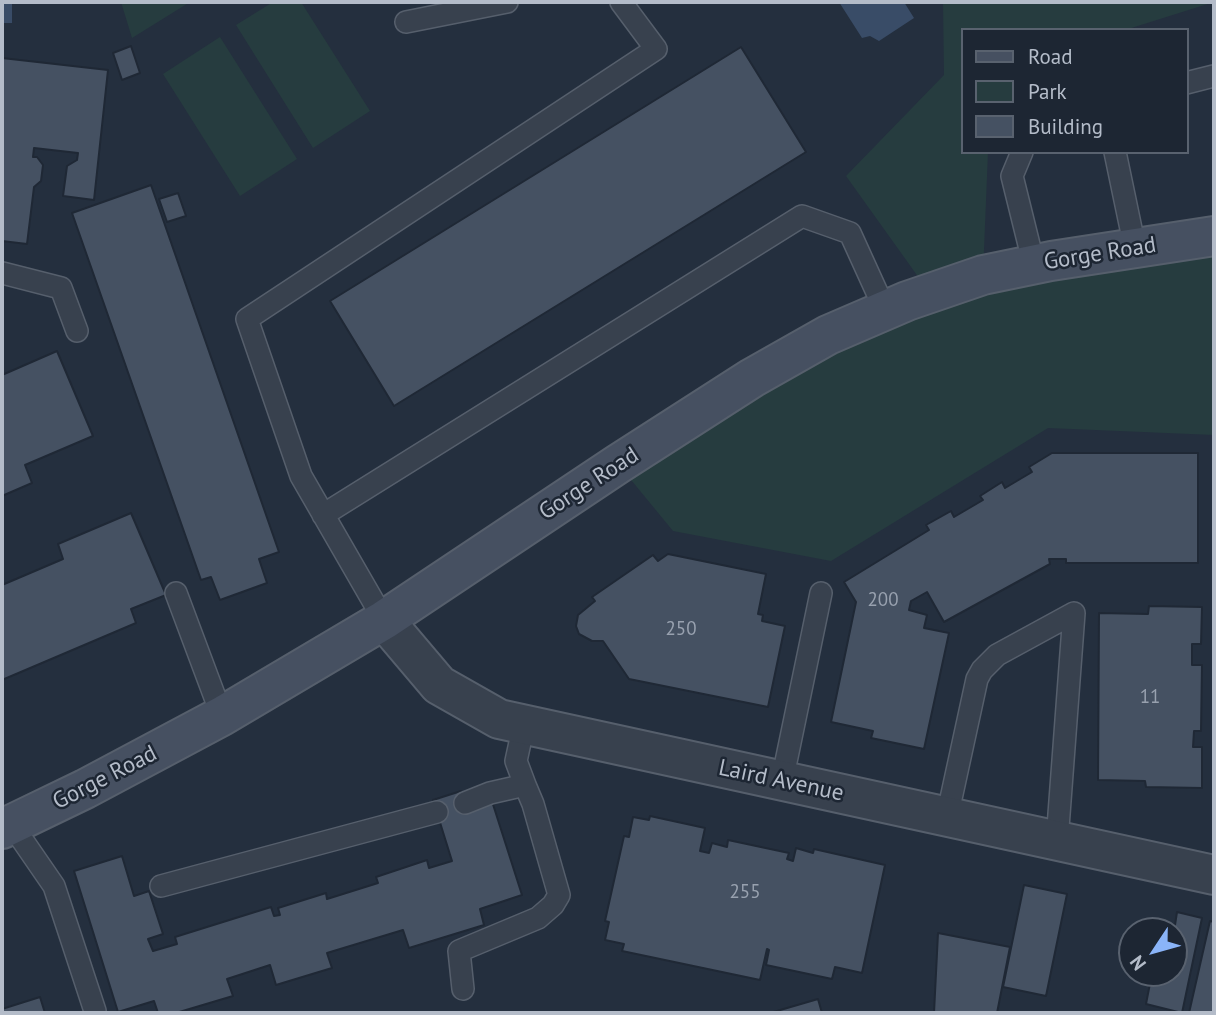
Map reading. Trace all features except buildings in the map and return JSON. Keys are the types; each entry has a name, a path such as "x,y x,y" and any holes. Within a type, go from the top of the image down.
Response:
{"main road":[{"name":"Gorge Road","path":"7,827 222,716 384,620 618,464 752,378 828,335 886,310 983,275 1214,236"}],"street":[{"name":"Laird Avenue","path":"384,620 439,685 499,719 1214,876"}],"lane":[{"path":"406,22 507,2"},
{"path":"384,620 301,476 247,319 656,49 621,2"},
{"path":"1188,82 1214,76"},
{"path":"1021,154 1012,176 1034,265"},
{"path":"1115,154 1135,248"},
{"path":"323,515 802,216 850,233 886,310"},
{"path":"2,273 61,288 77,331"},
{"path":"176,593 222,716"},
{"path":"782,780 821,593"},
{"path":"947,817 982,670 997,655 1074,613 1057,841"},
{"path":"463,989 459,951 538,918 553,905 559,895 533,804 516,761 524,724"},
{"path":"465,803 490,793 525,785"},
{"path":"161,886 437,812"},
{"path":"7,827 54,886 95,1011"}],"green space":[{"path":"121,2 190,2 132,38"},
{"path":"273,2 301,2 370,111 313,148 236,25"},
{"path":"943,2 1214,2 1131,28 960,28 960,154 988,154 983,274 1214,236 1214,435 1048,428 831,561 673,531 618,464 929,292 846,176 944,75"},
{"path":"220,37 297,159 240,196 163,74"}],"water":[{"path":"2,2 12,2 12,23 2,23"},
{"path":"839,2 904,2 914,18 879,41 870,36 862,38"}]}
